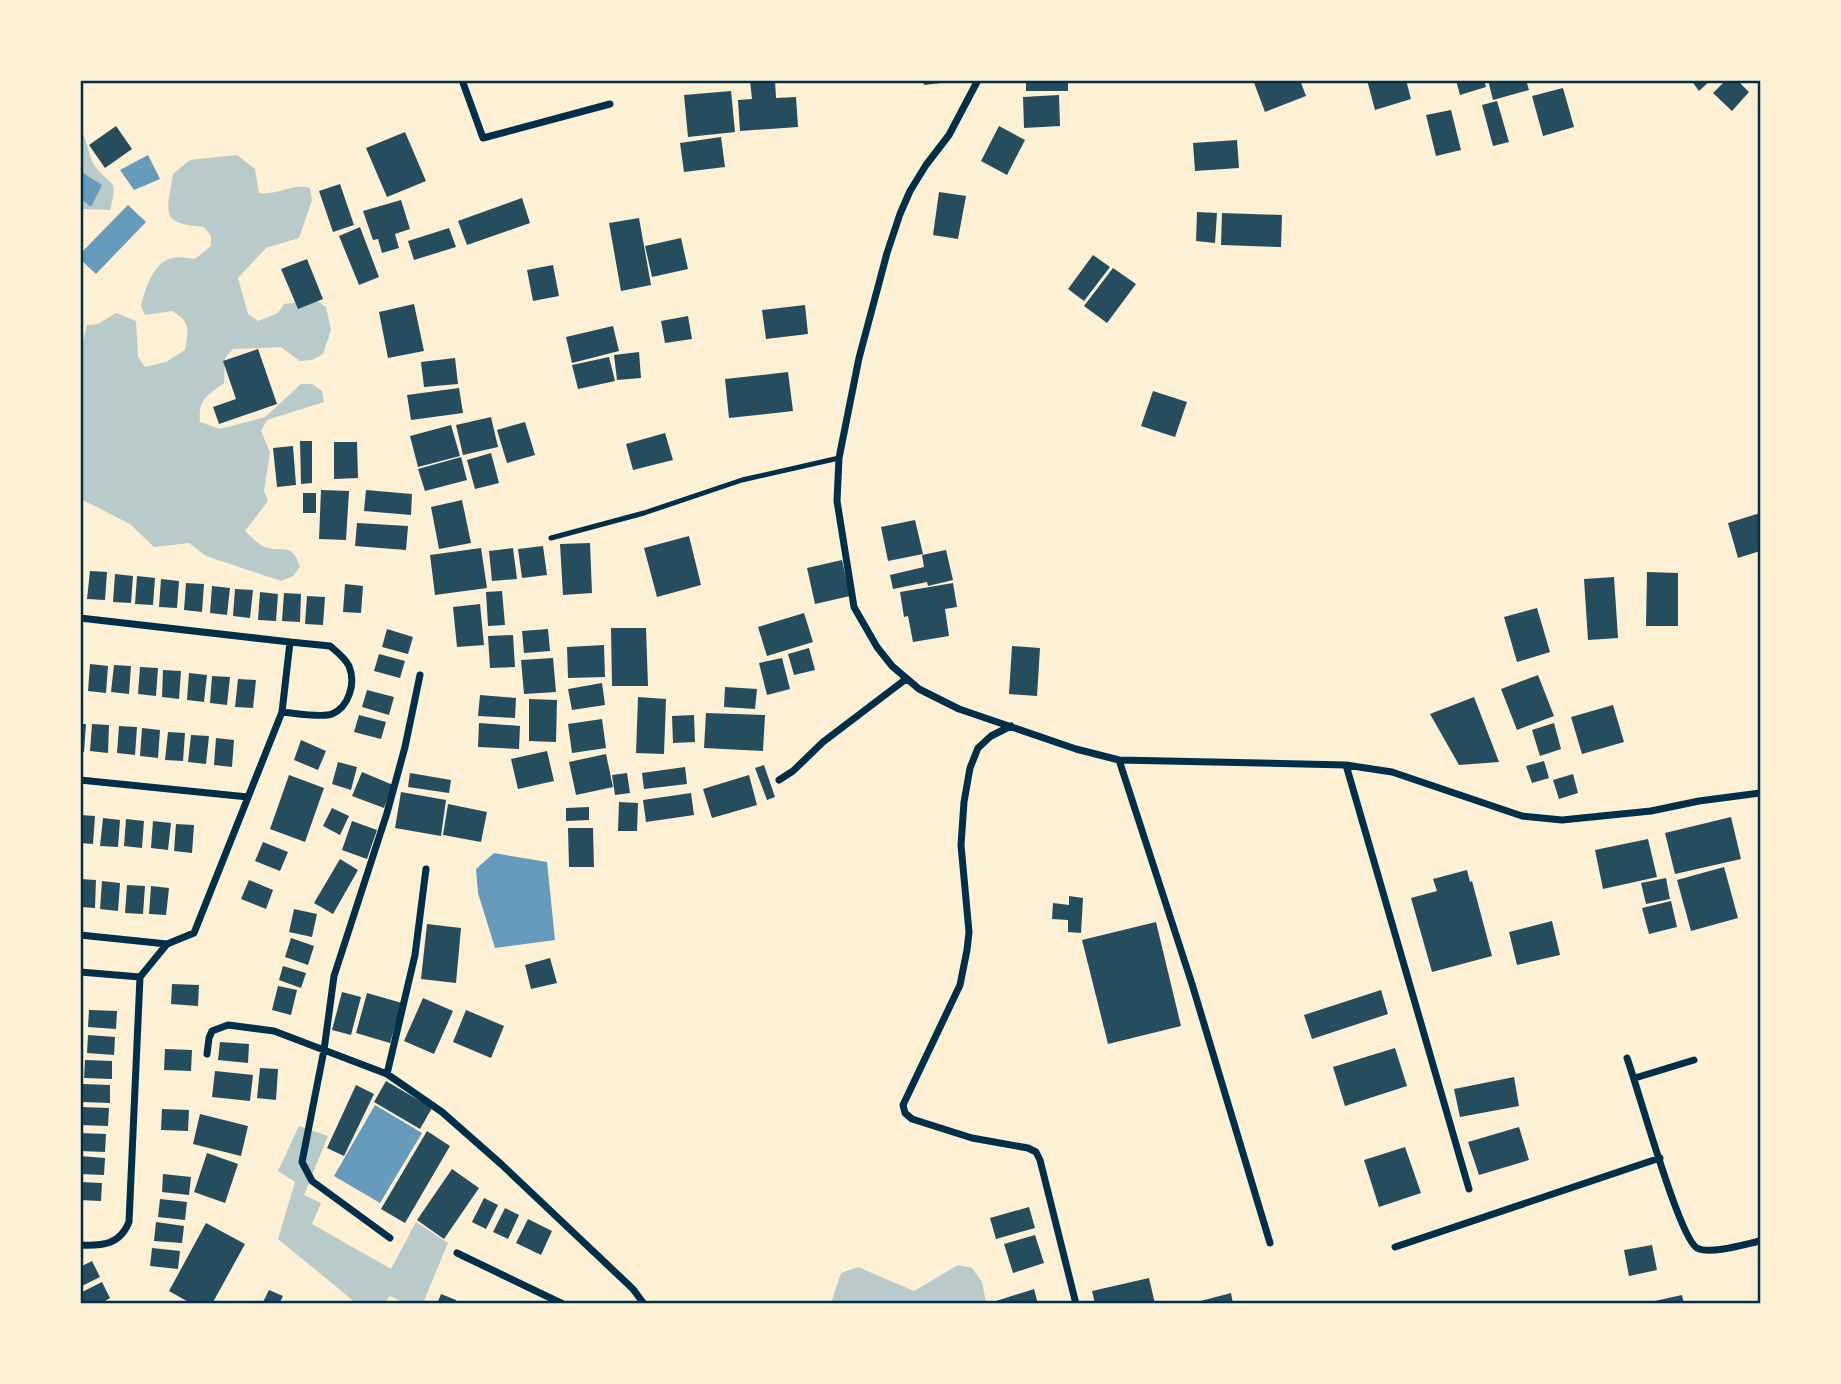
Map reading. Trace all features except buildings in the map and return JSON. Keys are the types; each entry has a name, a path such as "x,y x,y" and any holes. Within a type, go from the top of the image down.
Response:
{"street":[{"path":"462,80 483,138 610,104"},
{"path":"978,80 949,135 910,191 900,214 859,358 839,458 837,501 854,607 877,647 906,678 919,689 959,709 1076,749 1119,760 1346,765 1392,772 1522,816 1562,820 1651,811 1710,799 1760,793"},
{"path":"80,618 330,646 348,666 352,687 349,698 330,715 282,712"},
{"path":"80,935 167,944 194,933 282,712 290,642"},
{"path":"390,1238 312,1181 302,1162 324,1050 334,976 387,813 405,747 420,675"},
{"path":"779,780 906,678"},
{"path":"1011,726 991,736 978,748 970,768 961,845 969,932 964,969 960,985 903,1105 905,1113 912,1119 972,1138 1028,1148 1036,1152 1076,1304"},
{"path":"1119,760 1192,984 1270,1243"},
{"path":"1346,765 1469,1189"},
{"path":"80,780 248,797"},
{"path":"387,1074 415,955 426,869"},
{"path":"80,1245 101,1245 117,1240 129,1222 140,977 167,944"},
{"path":"80,972 140,977"},
{"path":"207,1054 212,1031 228,1025 274,1031 387,1074 442,1112 501,1164 633,1289 644,1304"},
{"path":"1627,1058 1668,1188 1691,1243 1699,1250 1728,1248 1760,1241"},
{"path":"1635,1078 1694,1060"},
{"path":"1395,1247 1660,1158"},
{"path":"457,1254 563,1304"}],"lane":[{"path":"551,538 644,513 742,480 839,458"}],"shaded area":[{"path":"80,129 93,163 112,184 114,192 110,210 81,209"},
{"path":"237,155 255,169 259,193 303,187 310,188 312,200 299,238 266,248 238,278 248,314 258,321 278,313 284,304 316,300 326,307 331,330 323,354 312,360 300,361 281,347 233,349 225,358 224,383 205,399 201,408 200,422 220,429 265,417 301,384 312,384 322,391 324,402 267,420 261,431 270,452 264,491 268,501 245,531 263,546 289,550 297,558 300,567 293,576 281,581 206,556 189,543 154,547 130,524 81,499 80,354 87,325 98,324 116,313 136,321 138,357 145,367 166,362 185,350 187,327 183,319 172,311 145,315 141,306 151,278 160,265 175,257 195,259 211,246 211,236 204,227 179,223 169,214 173,174 190,160"},
{"path":"299,1126 328,1136 304,1195 321,1203 312,1224 391,1269 416,1222 448,1243 423,1303 405,1303 390,1296 384,1303 356,1303 278,1239 295,1182 278,1171"},
{"path":"958,1265 972,1268 982,1282 986,1303 831,1303 841,1273 858,1267 914,1291"}],"water":[{"path":"148,155 160,179 134,190 120,170"},
{"path":"80,171 102,185 91,207 81,199"},
{"path":"128,205 146,222 96,274 81,260 81,253"},
{"path":"494,853 547,862 555,940 495,948 478,893 476,869"},
{"path":"375,1105 422,1133 380,1203 334,1176"}]}
